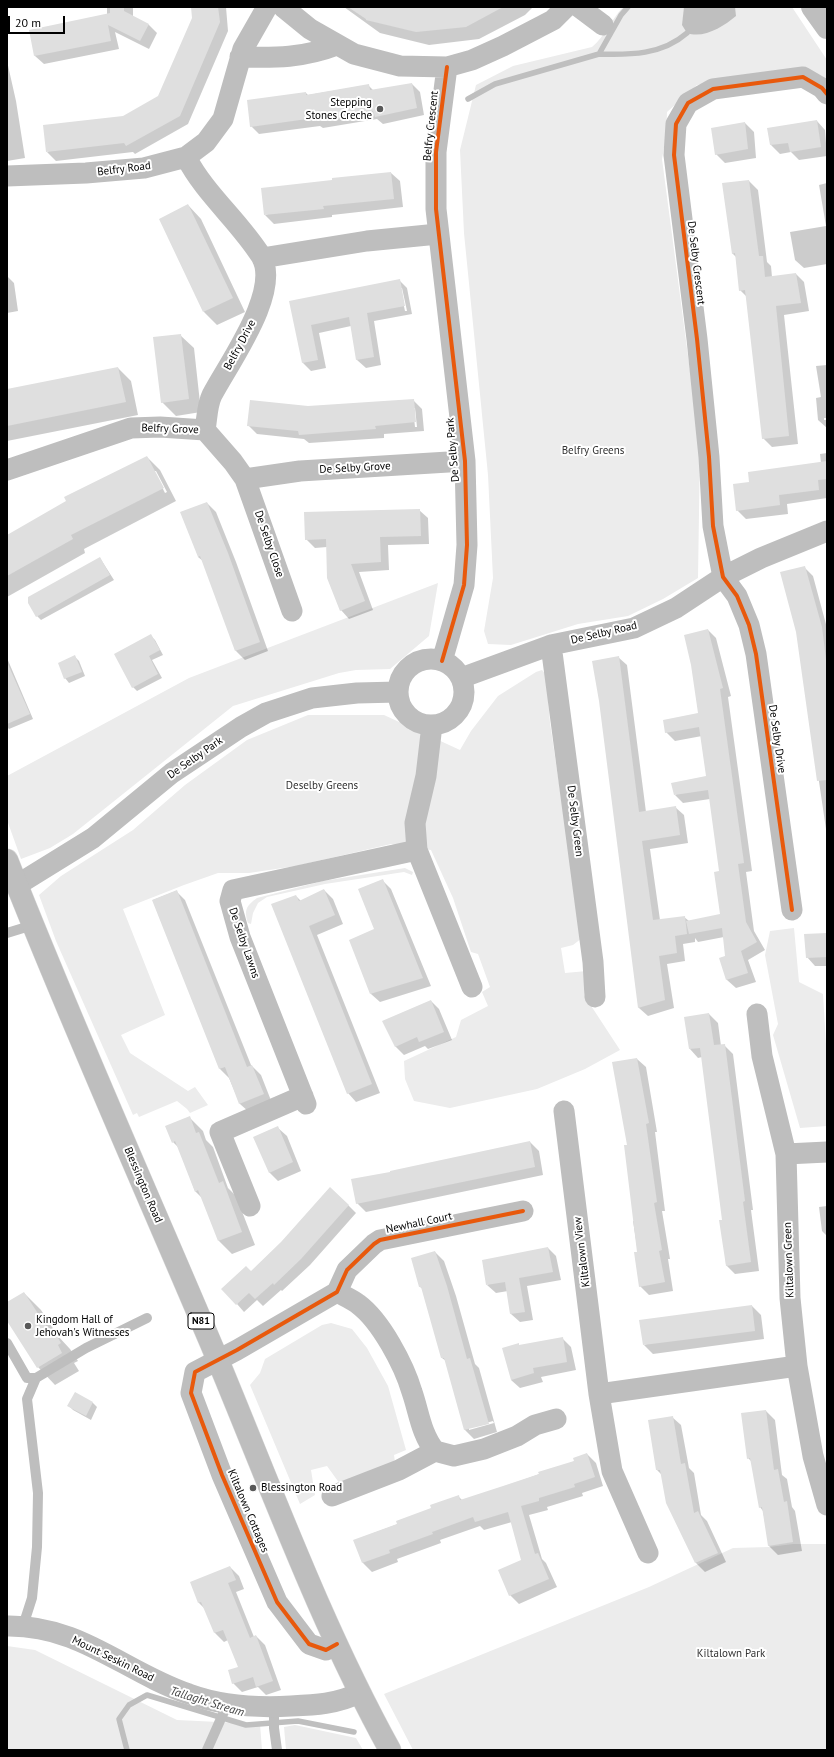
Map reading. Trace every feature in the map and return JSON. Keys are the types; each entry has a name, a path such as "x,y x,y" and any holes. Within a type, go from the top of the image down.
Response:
{"main road":[{"path":"812,7 827,28"},
{"name":"Blessington Road","path":"7,860 290,1535 359,1693 390,1750"}],"street":[{"name":"Belfry Road","path":"7,176 86,173 144,168 186,157 206,142 223,118 243,49 267,7"},
{"path":"283,7 310,29 354,54 400,66 447,67 472,60 503,46 553,20 566,7"},
{"path":"579,7 603,25"},
{"path":"240,57 283,58 319,52 337,45"},
{"name":"Belfry Crescent","path":"438,234 436,152 447,67"},
{"name":"De Selby Crescent","path":"723,577 713,526 709,457 697,339 674,155 676,124 688,103 713,89 803,77 822,88 827,94"},
{"path":"186,157 195,174 245,234 262,258 367,240 438,234"},
{"name":"De Selby Park","path":"438,234 464,461 467,545 464,585 442,661"},
{"name":"Belfry Drive","path":"205,430 211,397 253,324 267,280 262,258"},
{"name":"Belfry Grove","path":"7,470 131,428 160,427 205,430 233,462 245,479"},
{"name":"De Selby Grove","path":"245,479 300,471 464,461"},
{"name":"De Selby Close","path":"245,479 292,610"},
{"name":"De Selby Road","path":"461,678 551,645 634,628 676,608 723,577 761,558 827,531"},
{"name":"De Selby Drive","path":"723,577 737,596 749,625 756,654 792,910"},
{"name":"De Selby Green","path":"551,645 593,962 595,997"},
{"path":"432,659 442,661 456,671 461,678 464,689 463,700 459,710 452,718 442,723 432,725 422,724 412,719 405,712 400,702 398,692 400,682 405,672 412,665 421,661 432,659"},
{"name":"De Selby Park","path":"17,885 93,838 172,773 241,727 266,713 312,698 357,693 398,692"},
{"path":"432,725 426,776 416,823 417,850 472,987"},
{"name":"De Selby Lawns","path":"250,1206 220,1132 304,1100 240,937 230,901 233,890 417,850"},
{"name":"Kiltalown Green","path":"757,1014 762,1056 786,1154 790,1298 797,1366 813,1456 827,1505"},
{"name":"Kiltalown View","path":"564,1111 599,1394 612,1471 648,1553"},
{"path":"786,1154 827,1152"},
{"name":"Newhall Court","path":"337,1292 347,1270 380,1240 523,1211"},
{"path":"217,1360 252,1342 337,1292 358,1304 382,1332 404,1368 424,1434 435,1451 454,1456 484,1450 517,1436 535,1425 556,1419"},
{"name":"Kiltalown Cottages","path":"217,1360 195,1372 191,1392 222,1475 277,1602 310,1644 326,1650 337,1644"},
{"path":"599,1394 797,1366"},
{"path":"332,1496 399,1470 435,1451"},
{"name":"Mount Seskin Road","path":"15,1626 45,1629 67,1636 95,1648 156,1680 189,1694 223,1713 274,1712 344,1700 359,1693"}],"lane":[{"path":"7,933 33,925"},
{"path":"7,1343 27,1378 36,1378 86,1348 147,1318"},
{"path":"15,1626 32,1598 37,1547 38,1493 27,1399 36,1378"},
{"path":"274,1712 274,1728 277,1750"},
{"path":"207,1750 223,1713"}],"green space":[{"name":"Belfry Greens","path":"623,7 792,7 827,60 827,80 822,76 805,69 697,85 667,112 666,136 662,159 700,447 698,578 663,599 628,616 578,624 511,645 488,644 484,631 493,578 488,475 464,233 460,150 476,85 513,66 592,47 601,38"},
{"path":"438,583 429,636 390,669 356,670 339,673 233,706 73,834 50,848 21,859 7,820 7,776 189,678"},
{"name":"Deselby Greens","path":"542,670 546,675 550,723 582,938 573,945 561,948 565,973 587,971 584,995 620,1050 585,1069 537,1089 450,1108 414,1101 405,1079 404,1061 456,1037 461,1020 488,1006 482,992 490,987 478,954 471,952 453,898 431,850 391,844 296,866 249,873 218,873 123,909 165,1015 121,1035 130,1053 188,1091 195,1087 208,1105 190,1113 177,1101 139,1117 137,1113 133,1115 56,941 39,895 61,876 133,830 185,785 247,740 308,715 384,715 460,750 471,731 498,696 536,672"},
{"path":"405,868 413,872 412,875 404,872 325,884 267,897 258,903 253,913 251,924 248,923 246,911 250,903 257,898 323,881"},
{"path":"794,928 799,982 823,994 827,1061 827,1126 800,1128 773,1035 778,1024 765,955 770,931"},
{"path":"331,1323 352,1329 367,1348 388,1386 406,1450 394,1455 395,1462 340,1484 327,1466 311,1470 315,1495 300,1504 250,1385 260,1373 265,1359 322,1325"},
{"name":"Kiltalown Park","path":"793,1544 827,1544 827,1750 413,1750 384,1694 649,1587 733,1548 769,1547"},
{"path":"7,1646 35,1650 177,1720 260,1724 262,1750 7,1750"},
{"path":"295,1725 356,1738 363,1750 286,1750 284,1727"}],"shaded area":[{"path":"684,7 735,7 736,16 713,31 700,34 687,33 682,25"}],"building":[{"path":"110,7 124,7 124,11 149,24 140,41 108,25 111,41 34,56 29,30 110,13"},
{"path":"191,7 218,7 220,22 180,116 126,146 124,143 46,152 43,125 123,116 158,96 192,18"},
{"path":"348,7 503,7 466,27 416,32 366,20"},
{"path":"412,83 417,108 375,117 373,111 314,121 314,118 250,127 247,100 306,92 306,95 369,84 370,90"},
{"path":"817,120 821,147 790,152 788,143 770,145 767,128"},
{"path":"745,122 748,149 715,155 711,128"},
{"path":"391,172 394,199 323,206 324,209 264,215 261,188 332,180 332,178"},
{"path":"749,180 759,256 763,256 765,277 796,273 801,303 776,306 789,436 762,439 745,290 739,291 735,253 732,254 722,183"},
{"path":"188,204 233,298 203,312 159,219"},
{"path":"400,279 405,306 367,313 374,357 356,360 349,317 311,325 318,360 302,363 289,301"},
{"path":"181,334 189,399 161,403 153,337"},
{"path":"118,367 126,402 7,426 7,389"},
{"path":"414,399 416,422 375,426 376,429 299,435 298,431 247,426 250,400 308,406"},
{"path":"147,456 164,488 71,535 73,539 7,576 7,535 66,501 64,497"},
{"path":"827,461 827,479 818,480 819,490 779,495 780,505 736,511 733,484 749,482 748,472"},
{"path":"207,502 228,553 260,642 235,651 200,556 198,557 180,512"},
{"path":"420,509 421,536 380,537 381,562 351,564 365,601 340,611 327,578 326,539 305,540 304,512"},
{"path":"100,557 110,575 36,617 28,603 28,597"},
{"path":"805,566 822,627 827,668 827,780 817,781 796,632 780,572"},
{"path":"708,629 723,688 720,689 744,863 738,864 746,922 757,942 741,951 748,973 726,980 719,958 725,956 722,928 689,934 686,921 720,914 714,872 719,871 708,790 674,795 671,783 706,776 699,727 665,733 663,720 698,713 691,665 684,635"},
{"path":"151,634 160,650 149,656 158,674 132,688 114,654"},
{"path":"75,655 82,672 64,679 58,663"},
{"path":"619,656 639,812 676,806 680,835 642,841 653,920 685,916 687,934 675,936 677,953 659,956 665,1000 638,1008 599,701 592,661"},
{"path":"7,662 30,714 7,724"},
{"path":"383,879 423,978 370,994 349,940 374,929 358,889"},
{"path":"324,889 335,915 309,926 372,1084 347,1094 271,904 296,895 299,901"},
{"path":"177,890 247,1067 252,1065 264,1094 239,1104 225,1067 219,1069 152,900"},
{"path":"827,933 827,957 806,958 804,934"},
{"path":"431,1000 444,1032 419,1042 417,1037 395,1047 382,1021"},
{"path":"709,1013 714,1045 725,1044 745,1201 743,1202 751,1262 726,1266 719,1220 722,1220 700,1048 689,1049 684,1017"},
{"path":"637,1058 649,1123 646,1124 657,1202 654,1203 662,1250 659,1251 665,1282 639,1287 634,1252 637,1252 624,1145 627,1145 612,1062"},
{"path":"190,1116 196,1133 199,1132 219,1183 223,1181 242,1232 218,1241 198,1190 195,1192 175,1141 172,1143 165,1126"},
{"path":"278,1126 293,1162 269,1173 253,1137"},
{"path":"530,1141 535,1167 356,1204 351,1179 390,1172"},
{"path":"330,1187 349,1205 301,1259 274,1285 273,1283 255,1299 249,1293 236,1305 221,1289 246,1266 251,1271 281,1242"},
{"path":"548,1247 553,1272 519,1278 525,1312 510,1314 505,1282 486,1285 482,1260"},
{"path":"435,1251 447,1286 467,1359 470,1358 489,1424 464,1430 444,1358 441,1358 421,1287 419,1287 411,1258"},
{"name":"Kingdom Hall of Jehovah's Witnesses","path":"24,1292 50,1332 53,1330 61,1343 58,1345 62,1353 37,1368 7,1321 7,1302"},
{"path":"752,1305 755,1331 643,1345 639,1320"},
{"path":"563,1337 567,1362 533,1368 534,1373 511,1380 502,1348 519,1343 519,1345"},
{"path":"75,1392 93,1402 86,1416 67,1406"},
{"path":"766,1410 774,1470 778,1469 784,1502 787,1501 793,1542 768,1546 762,1507 759,1508 750,1458 747,1459 741,1413"},
{"path":"673,1416 681,1464 685,1463 694,1513 698,1511 718,1553 695,1563 666,1503 660,1470 656,1470 648,1420"},
{"path":"587,1453 595,1477 574,1484 575,1487 539,1498 539,1501 521,1506 535,1554 538,1553 549,1579 509,1596 498,1570 521,1560 508,1512 475,1522 473,1517 432,1532 433,1534 389,1550 390,1553 362,1563 353,1540 397,1524 396,1521 431,1508 430,1505 459,1495 460,1500 503,1486 539,1474 538,1472 574,1461 573,1458"},
{"path":"230,1566 236,1580 228,1583 250,1638 256,1635 273,1681 256,1687 253,1677 232,1684 228,1670 238,1667 223,1630 214,1633 201,1602 198,1603 190,1582"}],"waterway":[{"path":"468,99 495,84 599,54 621,15 628,7"},
{"path":"599,54 634,54 656,50 667,46 687,33"},
{"name":"Tallaght Stream","path":"127,1750 119,1719 129,1705 147,1695 246,1725 298,1721 354,1732"}],"cycle path":[{"path":"442,661 464,585 467,545 465,461 436,209 436,152 447,67"},
{"path":"792,910 756,654 749,625 737,596 723,577 713,526 709,457 697,339 674,155 676,124 688,103 713,89 803,77 822,88 827,94"},
{"path":"337,1644 326,1650 309,1644 277,1602 222,1475 191,1393 195,1372 237,1350 337,1292 347,1270 380,1240 523,1211"}],"place":[{"name":"Stepping Stones Creche","path":"380,109"},
{"name":"Kingdom Hall of Jehovah's Witnesses","path":"28,1326"},
{"name":"Blessington Road","path":"253,1488"}]}
